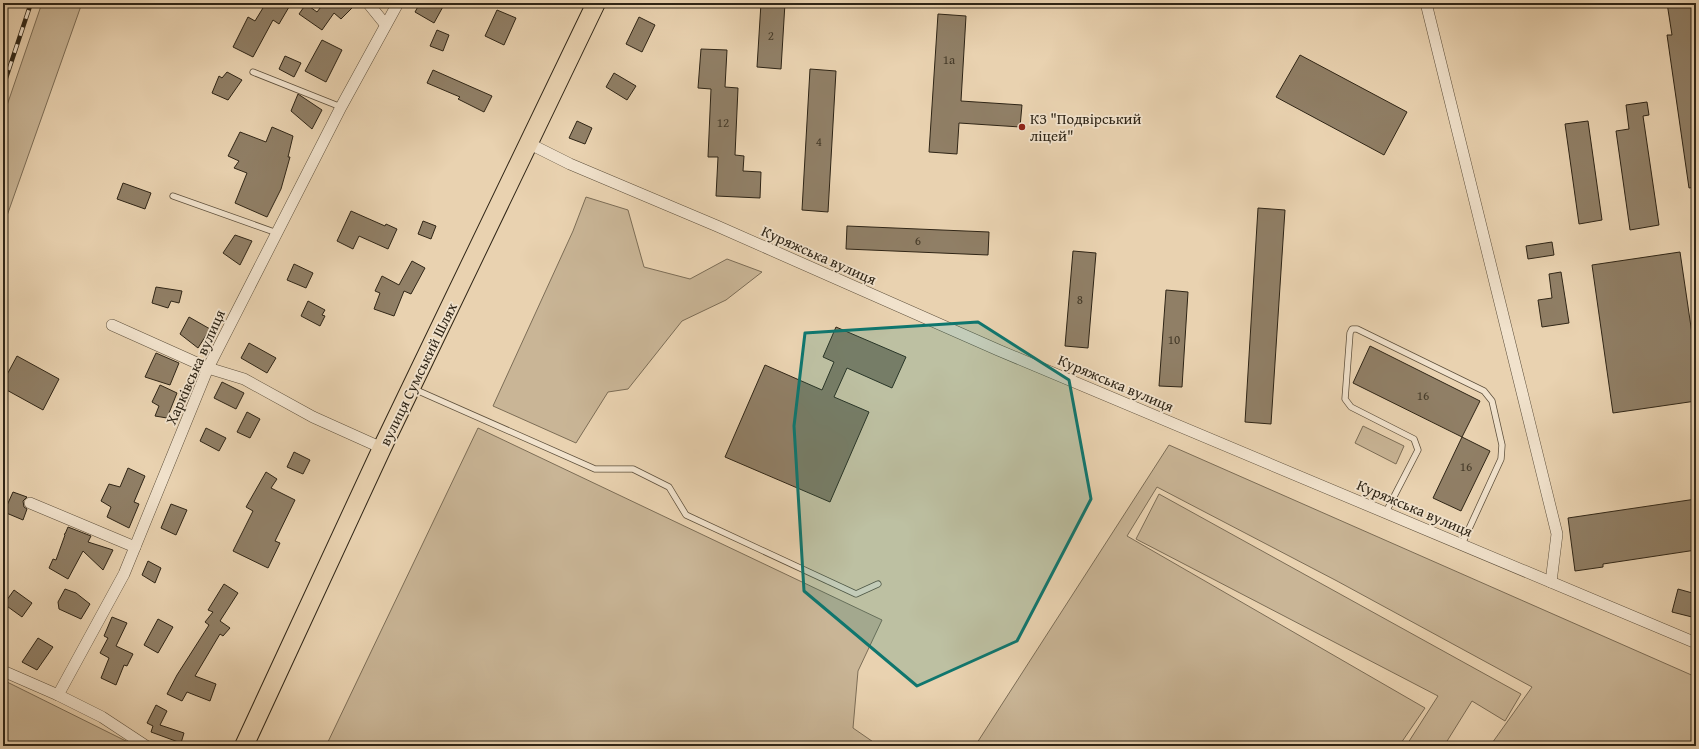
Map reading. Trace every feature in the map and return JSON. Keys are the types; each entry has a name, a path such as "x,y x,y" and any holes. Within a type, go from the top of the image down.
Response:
{"main road":[{"name":"вулиця Сумський Шлях","path":"244,746 382,448 596,3"}],"street":[{"path":"368,3 385,24"},
{"name":"Харківська вулиця","path":"58,695 124,574 208,368 341,107 385,24 398,3"},
{"path":"1426,3 1557,534 1551,582"},
{"name":"Куряжська вулиця","path":"528,143 570,164 717,226 998,350 1696,643"},
{"path":"112,325 208,368 244,379 313,417 382,448"},
{"path":"30,503 135,547"},
{"path":"3,671 58,695 102,717 146,746"}],"lane":[{"path":"253,72 341,107"},
{"path":"173,196 277,233"},
{"path":"1386,512 1418,450 1414,438 1351,407 1345,399 1350,333 1352,329 1357,329 1484,391 1492,401 1502,445 1501,459 1462,544"},
{"path":"412,388 595,469 633,469 669,487 686,515 856,594 878,584"}],"highlighted area":[{"path":"978,322 1069,380 1091,499 1017,641 917,686 804,591 794,426 805,333"}],"shaded area":[{"path":"42,3 82,3 3,227 3,117"},
{"path":"586,197 628,210 644,267 690,279 727,259 762,272 726,300 682,321 628,389 608,392 576,443 493,406 573,231"},
{"path":"1363,426 1404,446 1396,464 1355,443"},
{"path":"478,428 882,620 858,671 853,728 879,746 326,746"},
{"path":"1169,445 1696,677 1696,746 1490,746 1532,687 1337,581 1157,487 1127,536 1425,708 1399,746 975,746"},
{"path":"1159,494 1521,694 1505,721 1472,701 1444,746 1406,746 1438,696 1136,539"},
{"path":"3,680 134,745 134,746 3,746"}],"building":[{"path":"266,3 282,3 289,7 279,24 273,20 253,57 233,47 248,17 255,21"},
{"path":"324,3 357,3 341,19 334,13 322,30 299,14 306,4 317,12"},
{"path":"420,3 445,3 434,23 415,12"},
{"path":"761,3 785,3 781,69 757,67"},
{"path":"1667,3 1696,3 1696,187 1689,188 1667,35 1672,35"},
{"path":"497,10 516,18 504,45 485,36"},
{"path":"938,14 966,16 961,101 1022,105 1020,127 959,123 957,154 929,152"},
{"path":"639,17 655,25 642,52 626,44"},
{"path":"437,30 449,35 443,51 430,46"},
{"path":"322,40 342,50 326,82 305,71"},
{"path":"701,49 727,50 725,87 738,88 735,155 744,156 743,171 761,172 760,198 716,196 718,157 708,157 711,89 698,88"},
{"path":"1300,55 1407,112 1384,155 1276,97"},
{"path":"285,56 301,63 294,77 279,69"},
{"path":"810,69 836,71 828,212 802,210"},
{"path":"433,70 492,96 484,112 458,99 460,97 427,83"},
{"path":"227,72 242,80 228,100 212,93 219,76 222,78"},
{"path":"614,73 636,86 627,100 606,87"},
{"path":"298,94 322,110 312,129 291,111"},
{"path":"1647,102 1649,115 1643,116 1659,225 1630,230 1616,131 1629,129 1626,105"},
{"path":"577,121 592,128 585,144 569,138"},
{"path":"1588,121 1602,220 1579,224 1565,124"},
{"path":"272,127 293,136 288,157 290,157 281,189 267,217 235,203 247,173 234,168 239,161 228,156 240,132 266,142"},
{"path":"123,183 151,193 145,209 117,199"},
{"path":"1258,208 1285,210 1271,424 1245,422"},
{"path":"351,211 385,226 386,224 397,229 388,249 359,236 353,249 337,241"},
{"path":"423,221 436,226 431,239 418,234"},
{"path":"847,226 989,232 988,255 846,249"},
{"path":"235,235 252,241 240,265 223,253"},
{"path":"1552,242 1554,255 1528,259 1526,246"},
{"path":"1073,251 1096,253 1088,348 1065,346"},
{"path":"1680,252 1696,361 1696,401 1613,413 1592,265"},
{"path":"412,261 425,268 411,294 404,291 394,316 374,309 380,293 375,291 382,276 399,285"},
{"path":"294,264 313,273 306,288 287,280"},
{"path":"1561,272 1569,323 1542,327 1538,300 1552,298 1549,274"},
{"path":"156,287 182,291 179,303 171,301 168,308 152,303"},
{"path":"1166,290 1188,292 1182,387 1159,386"},
{"path":"308,301 325,310 322,315 325,316 320,326 301,316"},
{"path":"189,317 210,329 198,348 180,334"},
{"path":"836,327 906,357 892,388 847,368 834,397 869,412 830,502 725,457 765,365 822,390 834,362 823,357"},
{"path":"249,343 276,358 267,373 241,358"},
{"path":"1370,346 1480,401 1462,437 1353,383"},
{"path":"156,353 179,363 170,385 145,377"},
{"path":"17,356 59,379 43,410 3,388 3,382"},
{"path":"222,382 244,393 236,409 214,398"},
{"path":"160,385 177,393 167,418 155,416 159,406 152,402"},
{"path":"247,412 260,419 250,438 237,432"},
{"path":"206,428 226,438 219,451 200,441"},
{"path":"1462,437 1490,451 1461,511 1433,498"},
{"path":"294,452 310,460 303,474 287,467"},
{"path":"128,468 145,476 134,502 139,504 129,528 107,517 111,507 101,501 109,484 120,487"},
{"path":"266,472 277,479 271,488 295,500 275,541 280,543 268,568 233,551 253,511 246,507"},
{"path":"13,492 27,497 23,501 24,507 27,509 23,520 4,512"},
{"path":"1696,499 1696,550 1603,564 1603,567 1575,571 1568,518"},
{"path":"171,504 187,510 176,535 161,528"},
{"path":"68,527 91,536 88,542 113,550 103,570 83,551 68,579 49,568 53,559 56,560 65,535 64,534"},
{"path":"148,561 161,568 155,583 142,575"},
{"path":"224,584 238,593 220,621 230,628 223,636 220,634 195,676 216,684 210,701 187,692 182,701 167,694 177,675 209,625 205,622 213,612 208,610"},
{"path":"65,589 76,593 90,604 81,619 59,609 58,602"},
{"path":"1678,589 1696,594 1696,618 1672,612"},
{"path":"14,590 32,603 22,617 4,604"},
{"path":"112,617 127,623 116,646 133,654 127,666 124,665 116,685 101,678 109,658 100,653 108,638 104,636"},
{"path":"158,619 173,627 158,653 144,645"},
{"path":"38,638 53,647 37,670 22,662"},
{"path":"156,705 167,711 160,725 184,733 181,743 151,732 153,726 147,723"}],"railway":[{"path":"3,87 31,3"}],"place":[{"name":"КЗ \"Подвірський ліцей\"","path":"1022,127"}]}
